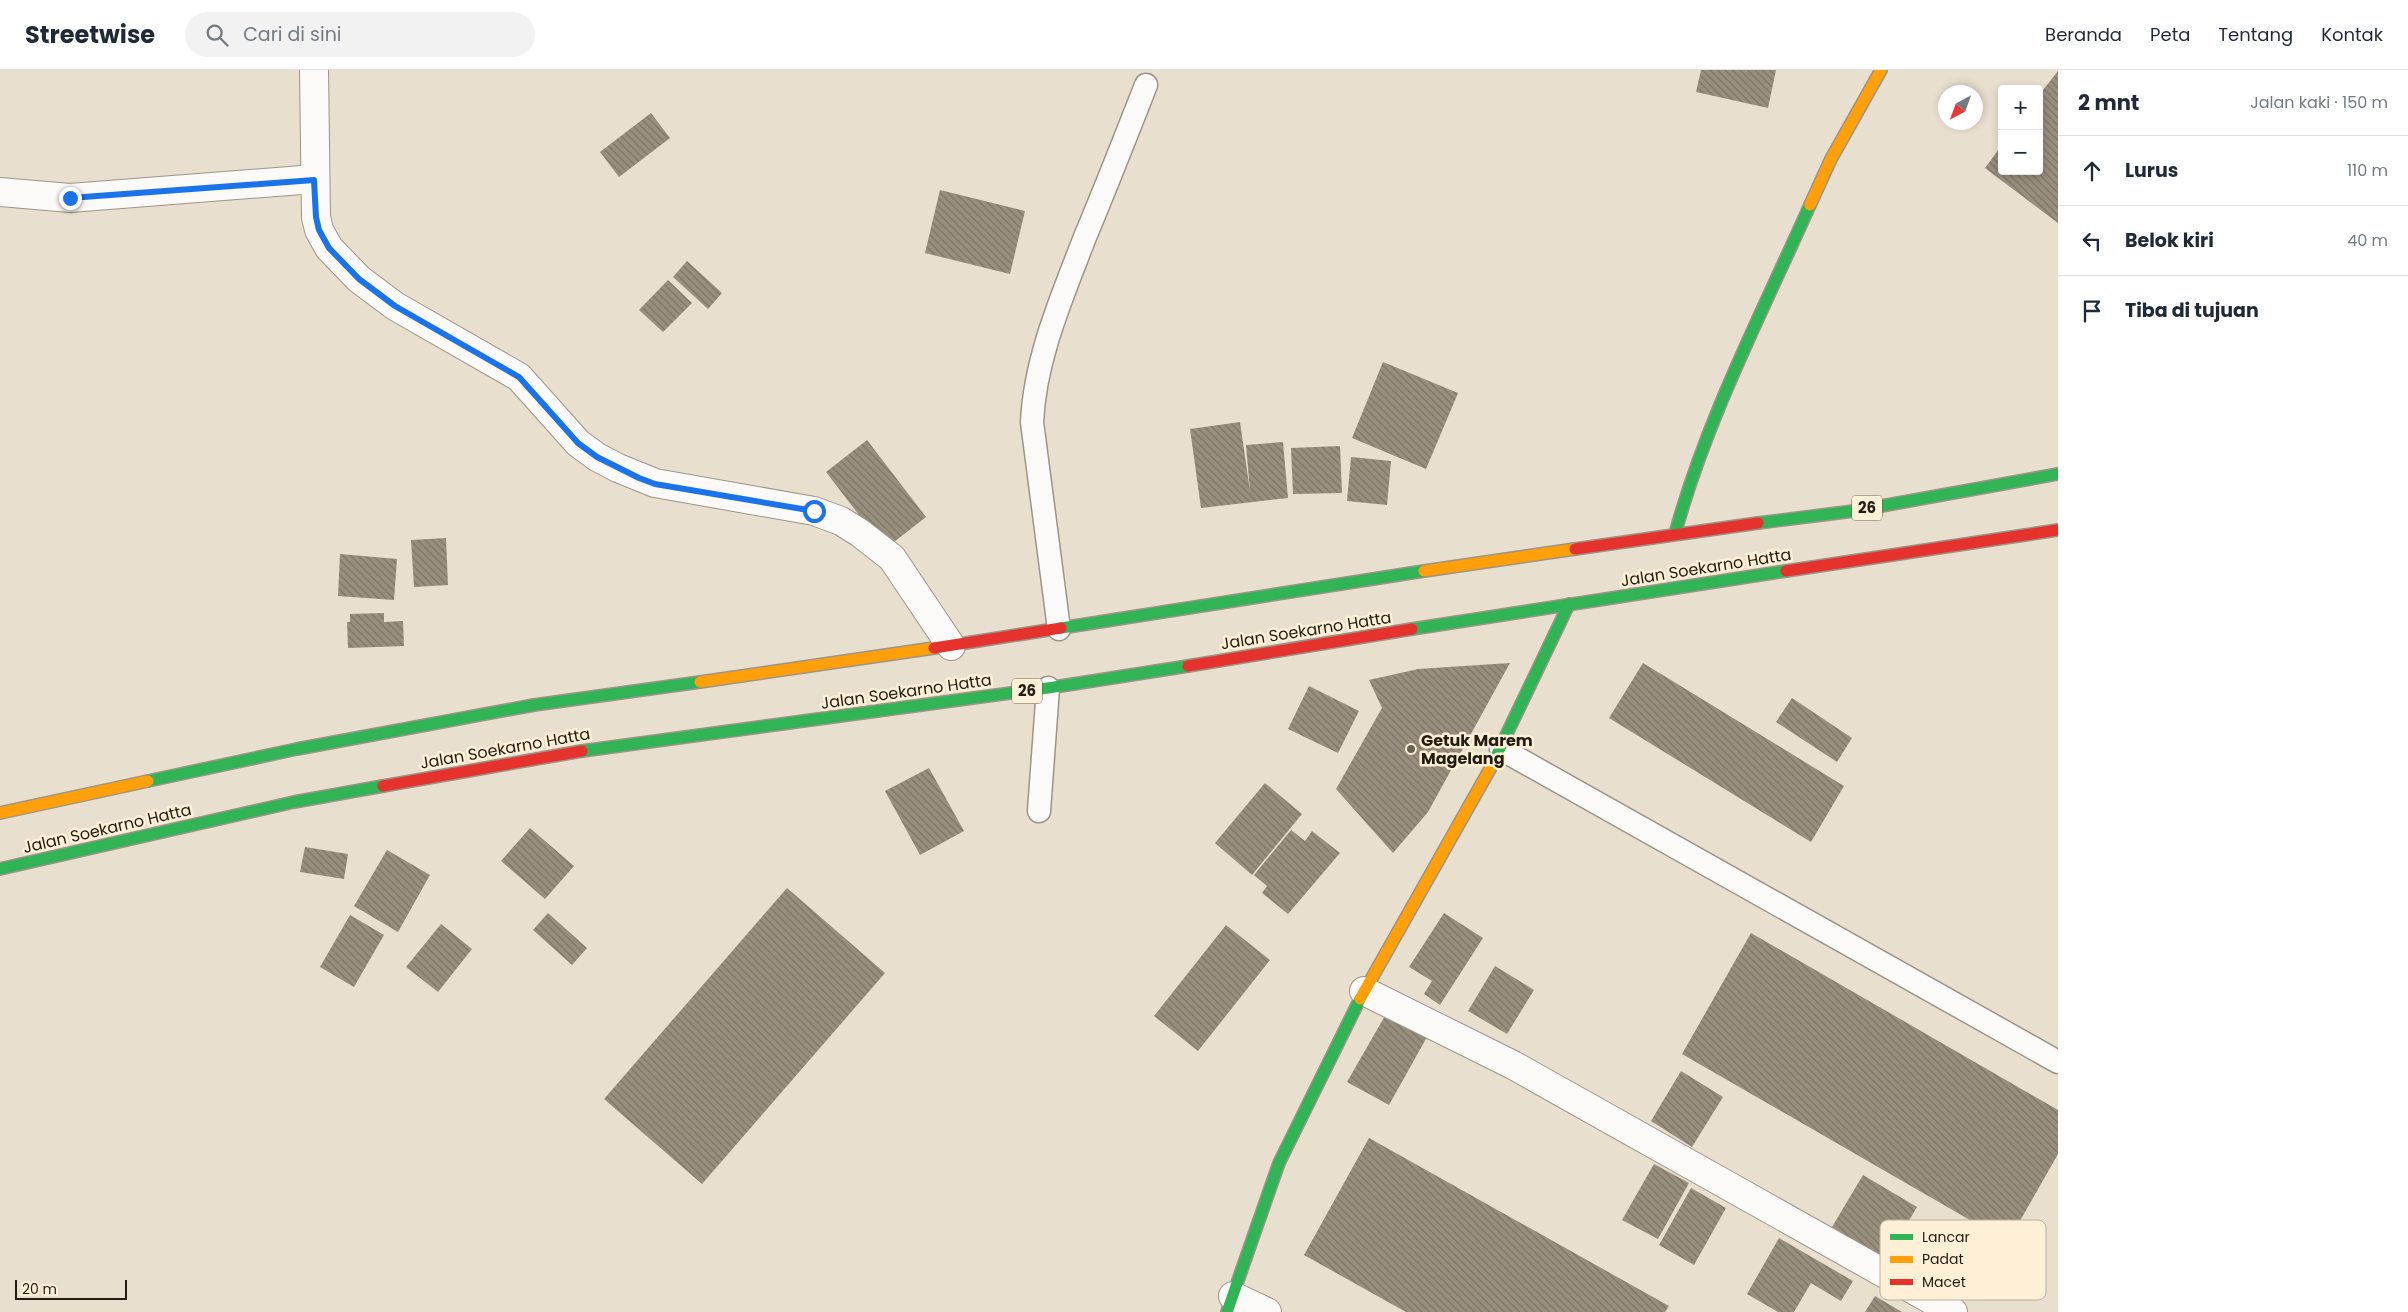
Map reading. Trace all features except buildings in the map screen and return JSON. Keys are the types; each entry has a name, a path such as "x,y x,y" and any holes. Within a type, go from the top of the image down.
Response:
{"main road":[{"path":"1675,534 1688,486 1705,441 1831,159 1881,70"},
{"name":"26","path":"0,813 297,749 534,705 1059,630 1428,570 1675,534 1854,511 2058,474"},
{"name":"Jalan Soekarno Hatta","path":"0,869 294,802 545,756 1048,688 1569,604 2058,530"},
{"path":"1230,1304 1279,1162 1364,991 1501,748 1569,604"}],"street":[{"path":"314,70 316,217 319,230 329,248 359,279 395,306 519,377 578,443 618,468 655,484 814,511 841,522 874,543 892,558 951,646"},
{"path":"0,192 70,198 314,180"},
{"path":"1364,991 1513,1065 1880,1271"},
{"path":"1932,1300 1953,1312"},
{"path":"1230,1304 1268,1312"}],"lane":[{"path":"1059,630 1032,422 1033,391 1040,360 1073,267 1146,85"},
{"path":"1039,811 1048,688"},
{"path":"1501,748 2058,1062"}],"traffic: fast":[{"path":"1675,534 1702,450 1719,408 1754,326 1810,205"},
{"path":"1758,523 1854,511 2058,474"},
{"path":"1061,628 1424,571"},
{"path":"1412,629 1786,571"},
{"path":"1490,769 1569,604"},
{"path":"582,751 1048,688 1188,666"},
{"path":"148,781 297,749 534,705 700,682"},
{"path":"0,869 294,802 383,786"},
{"path":"1227,1312 1279,1163 1360,999"}],"traffic: slow":[{"path":"1810,205 1831,159 1881,70"},
{"path":"1424,571 1575,549"},
{"path":"700,682 934,648"},
{"path":"1360,999 1490,769"},
{"path":"0,813 148,781"}],"traffic: jam":[{"path":"1575,549 1758,523"},
{"path":"1786,571 2058,530"},
{"path":"934,648 1061,628"},
{"path":"1188,666 1412,629"},
{"path":"383,786 582,751"}],"place":[{"name":"Getuk Marem Magelang","path":"1411,749"}],"route":[{"path":"70,198 314,180 316,217 319,230 329,248 359,279 395,306 519,377 532,389 578,443 597,457 655,484 814,511"}]}
